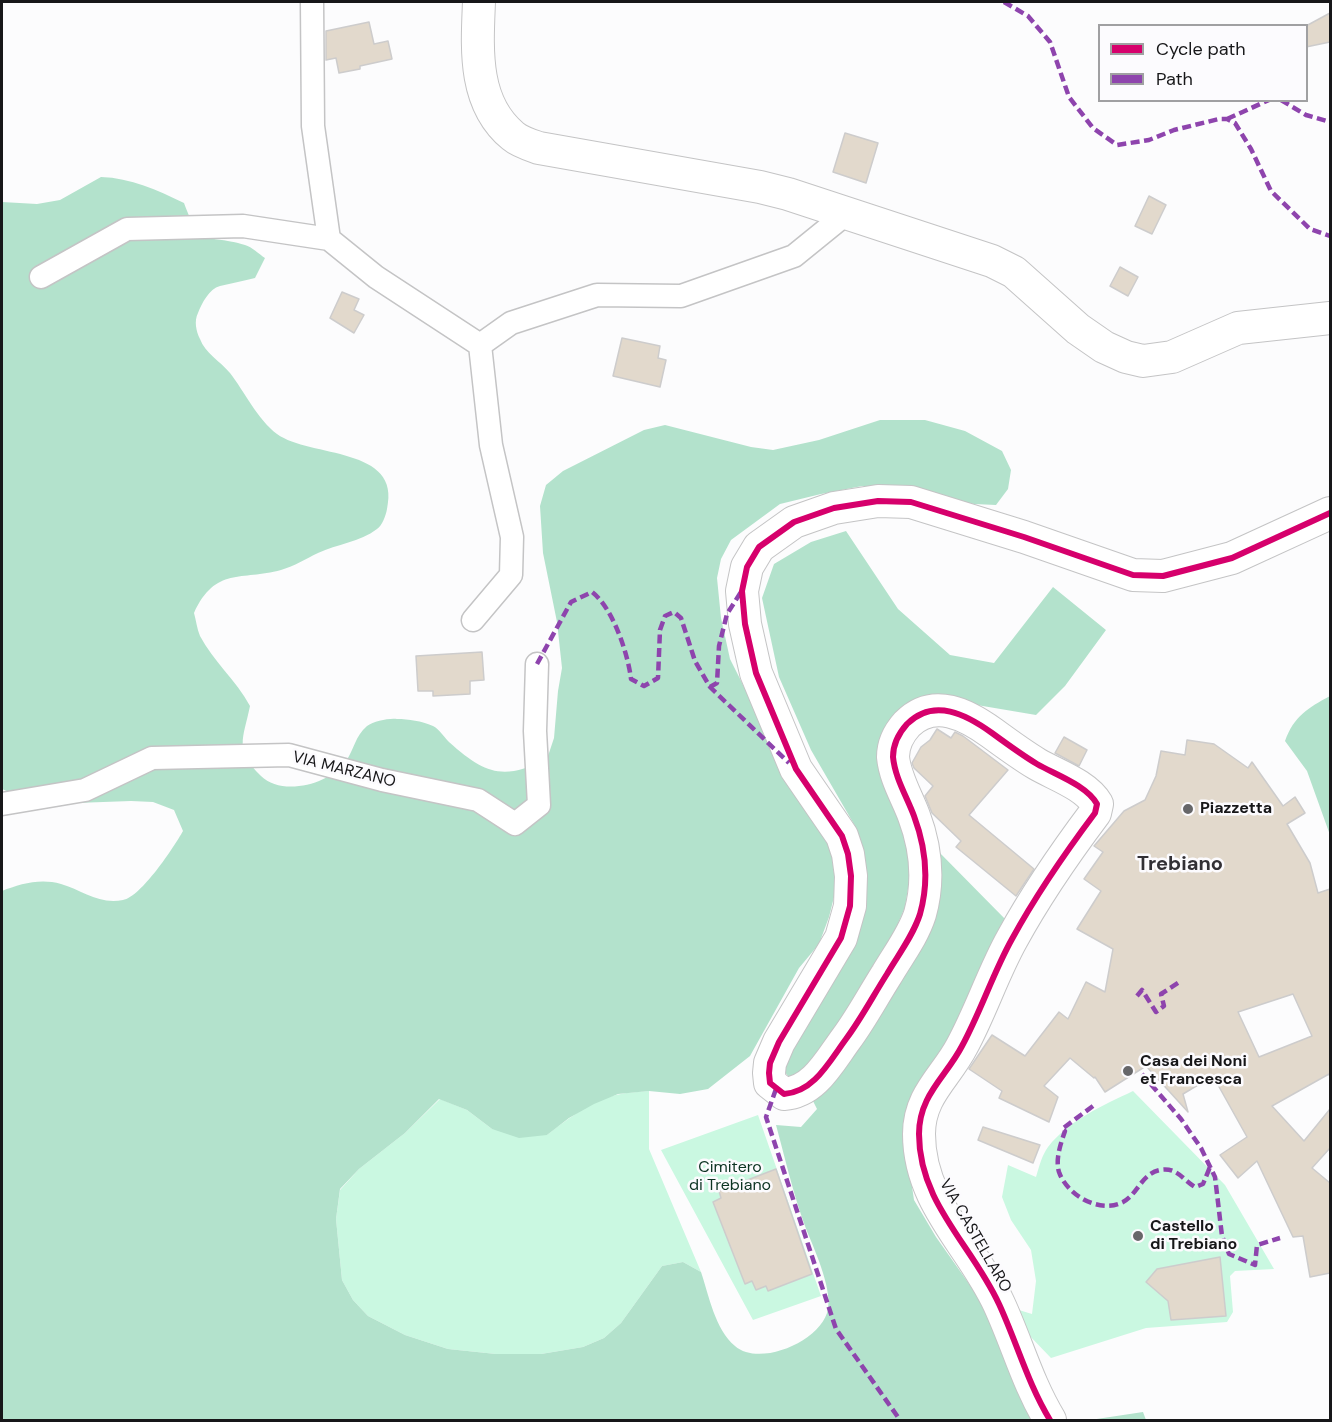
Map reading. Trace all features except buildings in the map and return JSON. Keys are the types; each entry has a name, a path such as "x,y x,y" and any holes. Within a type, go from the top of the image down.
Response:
{"street":[{"path":"312,2 313,126 329,239"},
{"path":"479,2 479,67 487,102 498,122 515,138 538,148 760,187 788,194 992,261 1014,272 1078,329 1104,347 1126,357 1143,361 1172,357 1238,328 1330,318"},
{"path":"480,345 511,323 597,296 681,296 794,256 847,213"},
{"path":"41,277 127,229 243,226 329,239 376,277 480,345"},
{"path":"473,620 511,575 512,537 490,445 480,345"},
{"name":"VIA CASTELLARO","path":"1050,1420 1027,1377 999,1304 983,1274 957,1237 928,1187 920,1153 919,1132 920,1119 929,1092 962,1047 1012,939 1095,813 1097,804 1087,792 1035,763 972,718 955,712 934,711 914,717 903,728 894,743 893,757 898,779 914,816 926,857 920,915 908,940 852,1030 823,1071 808,1086 795,1094 784,1094 770,1083 770,1063 779,1042 842,938 850,906 851,876 848,854 842,836 795,769 756,673 745,624 742,591 747,567 759,547 794,522 834,508 878,501 911,502 1024,537 1133,575 1163,576 1232,558 1330,513"},
{"name":"VIA MARZANO","path":"2,804 85,790 152,758 289,755 382,780 478,800 514,824 539,805 535,731 537,664"}],"green space":[{"path":"101,177 133,182 184,203 195,228 201,234 213,239 248,246 265,258 255,278 220,286 206,297 196,319 202,344 230,373 257,413 277,434 292,442 350,457 367,464 381,474 388,489 387,509 379,528 356,540 325,550 286,568 231,578 221,582 211,588 202,598 194,613 205,645 250,706 243,736 247,758 261,776 281,786 306,785 329,776 346,761 360,734 367,726 377,721 390,719 406,719 433,726 473,761 495,771 518,770 547,759 554,738 562,668 557,622 543,553 540,506 546,485 563,471 644,430 665,425 751,447 773,450 819,440 880,420 925,420 965,431 1002,451 1011,470 1008,489 996,505 974,504 862,486 821,494 780,504 731,540 721,559 717,578 721,618 730,659 791,780 825,832 832,857 836,889 819,944 799,968 750,1056 708,1089 680,1094 649,1091 618,1094 569,1118 547,1135 519,1138 492,1129 467,1110 439,1099 405,1133 359,1169 340,1189 336,1219 342,1280 353,1300 368,1316 405,1335 448,1349 496,1354 541,1354 583,1347 604,1338 621,1323 662,1266 683,1262 701,1272 722,1331 735,1346 746,1352 759,1354 774,1352 803,1340 824,1320 828,1309 827,1289 797,1201 776,1125 801,1127 817,1109 811,1097 937,850 1007,921 1012,939 912,1105 903,1126 914,1200 936,1237 984,1305 1058,1420 2,1420 2,891 23,884 53,882 98,899 123,900 130,897 148,881 183,831 174,810 153,802 48,804 28,800 2,789 2,202 37,204 60,200"},
{"path":"846,531 898,609 950,655 994,663 1053,587 1106,630 1065,686 1036,715 965,703 904,715 911,870 905,907 888,947 811,1070 789,1077 783,1070 866,876 855,826 811,750 779,677 762,598 774,564 811,542"},
{"path":"1330,696 1330,835 1307,771 1285,741 1297,719"},
{"path":"649,1091 649,1149 701,1272 683,1262 662,1266 621,1323 604,1338 583,1347 541,1354 496,1354 448,1349 405,1335 368,1316 353,1300 342,1280 336,1219 340,1190 359,1169 405,1133 440,1099 467,1110 492,1129 547,1135 573,1116 601,1100 624,1093"},
{"path":"1133,1091 1225,1185 1274,1269 1235,1271 1230,1276 1233,1312 1227,1322 1146,1328 1051,1358 999,1304 1032,1314 1036,1281 1031,1250 1011,1220 1002,1197 1008,1165 1036,1177 1046,1150 1056,1137 1087,1114"},
{"name":"Cimitero di Trebiano","path":"758,1115 821,1296 753,1320 661,1150"},
{"path":"1143,1412 1146,1420 1090,1420"}],"marked path":[{"path":"1004,2 1028,16 1050,42 1069,97 1093,128 1117,145 1149,140 1174,130 1227,119 1235,123 1251,149 1271,191 1310,229 1330,236"},
{"path":"1227,119 1265,102"},
{"path":"1284,102 1306,115 1330,122"},
{"path":"537,664 571,602 592,592 600,599 613,620 627,657 631,679 644,686 658,678 660,630 665,616 674,612 681,618 695,661 710,687 789,763"},
{"path":"710,687 717,683 719,646 727,614 741,592"},
{"path":"1137,996 1142,990 1156,1012 1164,1006 1161,994 1181,981"},
{"path":"1142,1074 1181,1119 1201,1148 1215,1177 1222,1236 1229,1254 1255,1265 1257,1245 1280,1238"},
{"path":"776,1089 766,1117 836,1329 900,1420"},
{"path":"1093,1106 1062,1129 1065,1131 1058,1156 1059,1172 1063,1180 1076,1195 1085,1200 1104,1206 1123,1202 1148,1176 1160,1170 1171,1170 1195,1187 1203,1184 1210,1167"}],"cycle path":[{"path":"1050,1420 1029,1378 999,1304 937,1203 921,1159 920,1120 928,1097 962,1046 1012,939 1051,874 1095,813 1097,804 1086,791 1037,764 982,726 961,715 939,710 928,711 907,724 897,739 893,757 899,780 918,828 924,853 925,890 920,914 905,945 857,1023 827,1066 804,1088 784,1094 770,1083 770,1063 779,1042 841,938 850,906 851,876 848,854 842,836 796,769 756,673 745,624 742,591 747,567 759,547 794,522 834,508 878,501 911,502 1024,537 1133,575 1163,576 1232,558 1330,513"}],"place":[{"name":"Piazzetta","path":"1188,809"},
{"name":"Casa dei Noni et Francesca","path":"1128,1071"},
{"name":"Castello di Trebiano","path":"1138,1236"}],"district":[{"name":"Trebiano","path":"1180,865"}]}
